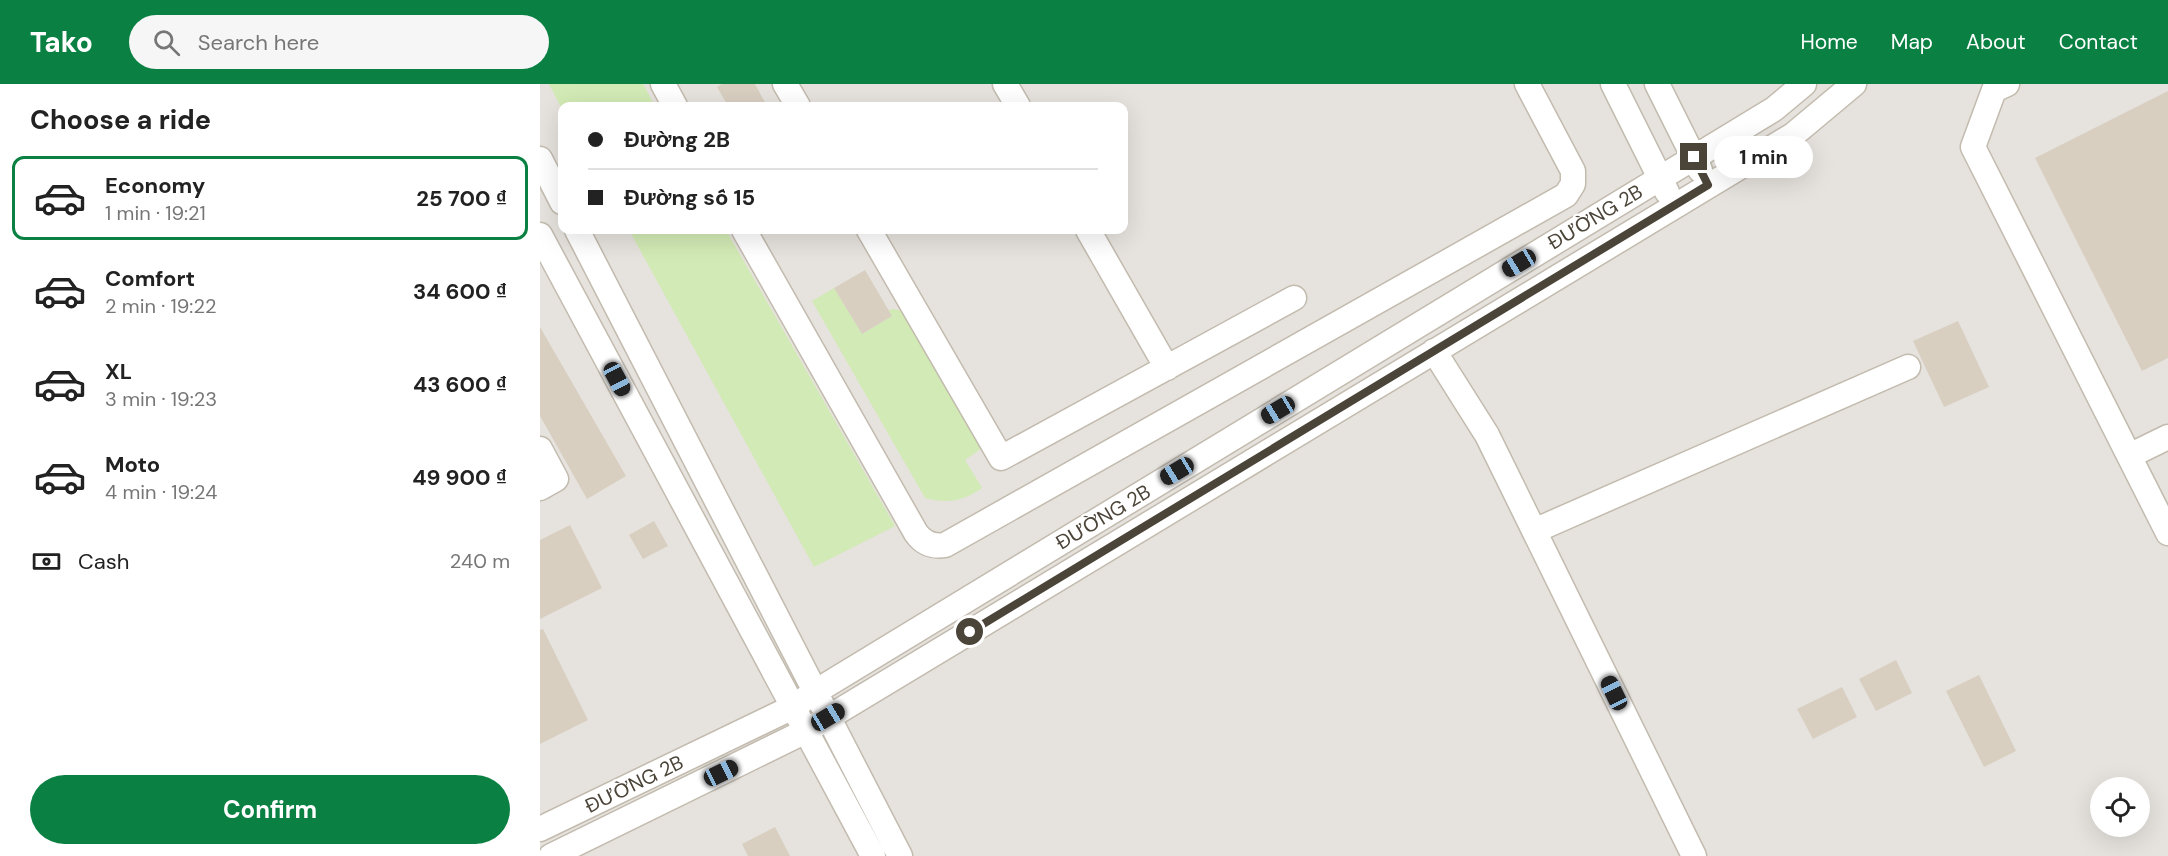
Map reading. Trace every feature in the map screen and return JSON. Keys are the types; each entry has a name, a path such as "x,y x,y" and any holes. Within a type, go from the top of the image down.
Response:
{"street":[{"path":"663,84 673,102"},
{"path":"785,84 796,102"},
{"path":"1005,84 1016,102"},
{"path":"746,234 916,533 932,545 945,545 1566,195 1573,184 1574,171 1527,84"},
{"path":"1613,84 1674,206"},
{"path":"1657,84 1708,185"},
{"name":"ĐƯỜNG 2B","path":"540,829 793,707 1774,109 1804,84"},
{"name":"ĐƯỜNG 2B","path":"551,856 806,731 1793,135 1854,84"},
{"path":"2007,84 1994,90 1972,147 2168,533"},
{"path":"540,159 558,194"},
{"path":"579,234 900,856"},
{"path":"871,234 1001,458 1294,298"},
{"path":"1090,234 1167,368"},
{"path":"540,235 873,856"},
{"path":"1434,351 1487,435 1694,856"},
{"path":"1534,531 1908,367"},
{"path":"2129,456 2168,437"},
{"path":"540,449 556,479 540,488"}],"shaded area":[{"path":"540,84 2168,84 2168,856 540,856"}],"green space":[{"path":"549,84 643,84 653,102 558,102"},
{"path":"631,234 728,234 895,526 814,567"},
{"path":"834,288 862,334 892,316 888,310 903,311 982,448 965,460 982,488 969,496 955,500 941,501 925,498 812,301"}],"building":[{"path":"722,84 755,84 765,102 726,102 717,87"},
{"path":"2168,91 2168,358 2142,371 2035,158"},
{"path":"865,270 892,316 862,334 834,288"},
{"path":"1958,321 1989,387 1944,407 1913,341"},
{"path":"540,327 626,476 587,499 540,416"},
{"path":"654,521 668,546 643,559 629,535"},
{"path":"570,525 602,588 540,619 540,540"},
{"path":"543,629 588,720 540,744 540,630"},
{"path":"1896,660 1912,693 1876,711 1859,679"},
{"path":"1979,675 2016,751 1984,767 1946,691"},
{"path":"1842,687 1857,717 1813,739 1797,709"},
{"path":"775,827 790,856 748,856 742,844"}],"route":[{"path":"970,632 1708,185 1694,157"}]}
